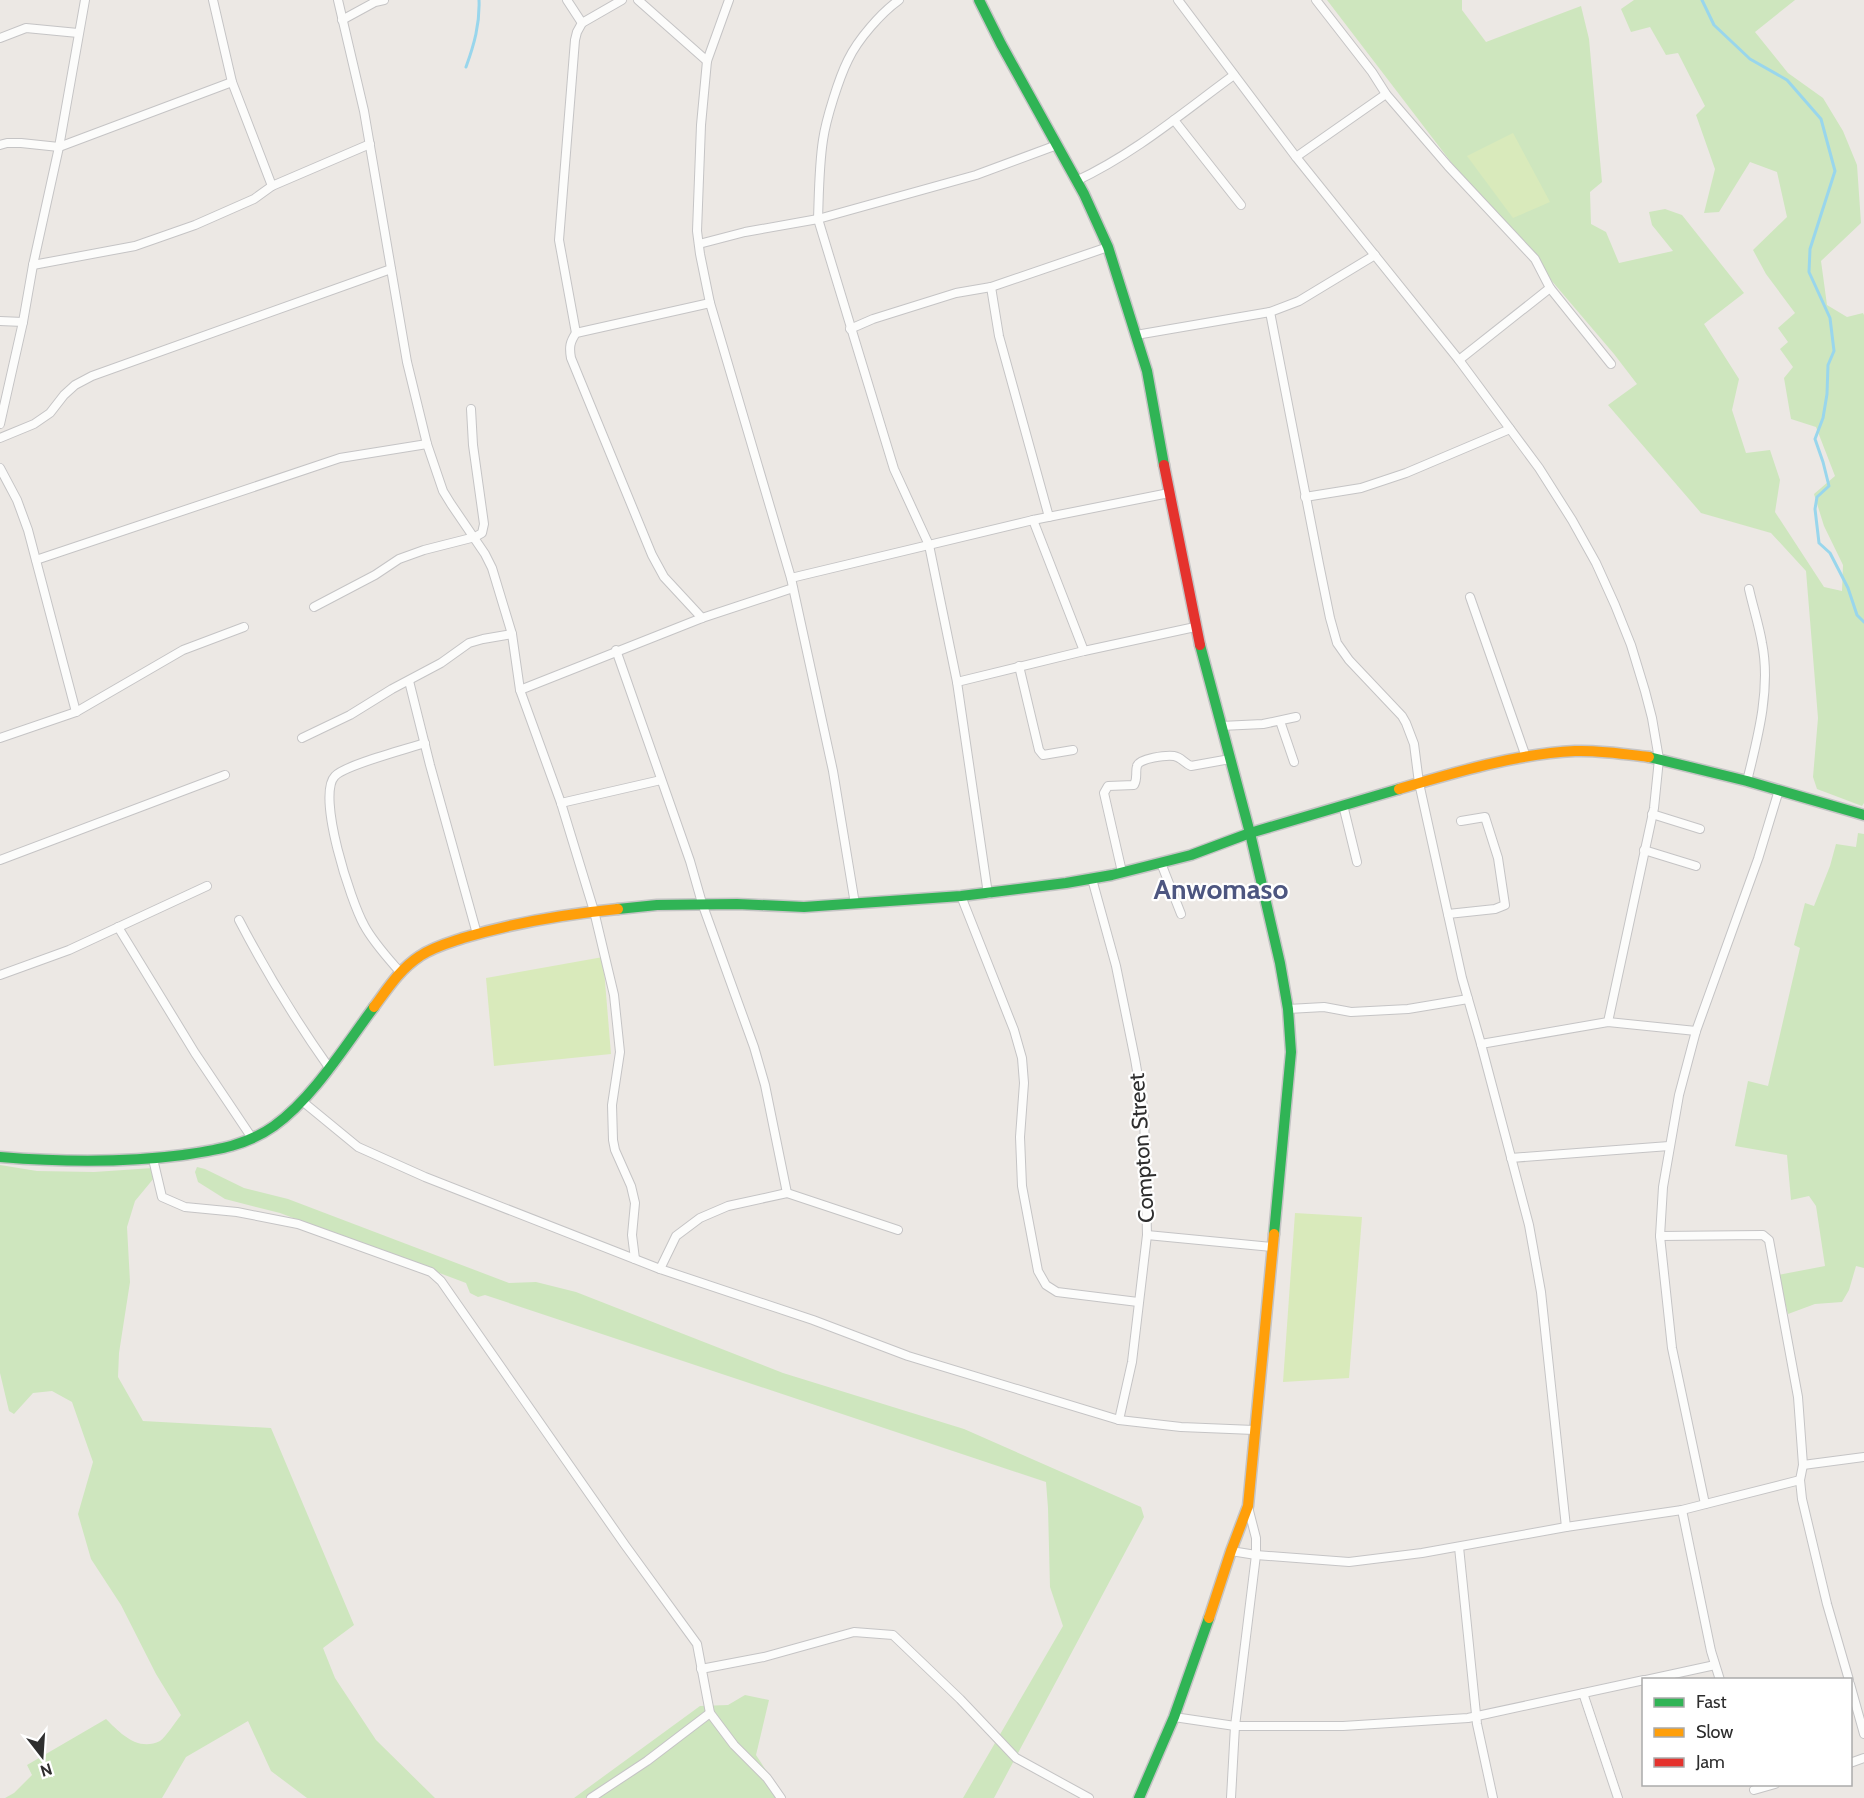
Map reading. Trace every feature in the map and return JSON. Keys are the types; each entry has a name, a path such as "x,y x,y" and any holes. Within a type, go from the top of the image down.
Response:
{"street":[{"path":"0,424 59,147 85,0"},
{"path":"213,0 232,82 272,186"},
{"path":"338,0 364,111 406,362 427,444 444,491 475,537 492,568 512,634 520,690 561,803 594,911 614,995 620,1052 612,1105 613,1140 631,1186 635,1203 633,1235 635,1259"},
{"path":"342,20 375,2 384,0"},
{"path":"567,0 582,23"},
{"path":"576,333 559,240 575,40 582,23 622,0"},
{"path":"638,0 707,61"},
{"path":"729,0 707,61 701,125 697,231 710,303 791,578 833,771 855,904"},
{"path":"899,0 869,29 848,60 834,98 824,137 819,176 818,219 894,469 929,545 957,682 988,894"},
{"path":"979,0 1000,44 1058,145 1108,247 1147,371 1195,627 1250,833 1280,963 1292,1052 1248,1506 1174,1717 1139,1798"},
{"path":"1178,0 1296,157 1459,360 1539,468 1596,562 1631,645 1652,718 1659,759 1652,814 1608,1022"},
{"path":"1316,0 1372,72 1386,94 1448,166 1535,259 1550,288 1611,364"},
{"path":"0,38 26,28 78,33"},
{"path":"1076,181 1106,167 1234,75"},
{"path":"0,145 21,143 59,147 232,82"},
{"path":"1296,157 1386,94"},
{"path":"1174,120 1241,205"},
{"path":"33,265 135,246 205,221 254,199 272,186 370,144"},
{"path":"699,244 745,232 818,219 976,175 1058,145"},
{"path":"850,329 873,319 956,292 991,286 1108,247"},
{"path":"1136,335 1270,312 1299,302 1375,255"},
{"path":"0,438 34,424 50,413 75,385 92,376 391,269"},
{"path":"991,286 999,336 1049,517"},
{"path":"1459,360 1550,288"},
{"path":"702,618 664,577 652,555 569,349 576,333 710,303"},
{"path":"1270,312 1305,497 1337,643 1348,660 1406,723 1414,744 1419,783 1468,999 1529,1225 1541,1292 1566,1527"},
{"path":"0,321 23,322"},
{"path":"314,607 375,575 399,559 482,533 484,524 474,456 471,409"},
{"path":"1305,497 1361,488 1406,473 1510,429"},
{"path":"36,560 340,458 427,444"},
{"path":"0,468 17,500 28,530 76,712"},
{"path":"791,578 1033,520 1169,493"},
{"path":"1033,520 1084,651"},
{"path":"520,690 702,618 793,588"},
{"path":"1747,781 1764,694 1764,657 1749,589"},
{"path":"1470,597 1526,757"},
{"path":"0,738 76,712 183,650 243,627"},
{"path":"957,682 1195,627"},
{"path":"302,738 350,715 441,663 469,643 512,634"},
{"path":"616,651 754,1047 765,1085 787,1193"},
{"path":"1019,666 1039,750 1043,755 1073,750"},
{"path":"409,681 477,934"},
{"path":"1221,726 1247,726 1296,717"},
{"path":"1280,721 1294,762"},
{"path":"400,972 378,946 364,924 351,896 333,826 328,796 329,786 334,776 346,769 424,743"},
{"path":"0,1157 99,1162 153,1159 225,1149 252,1138 274,1126 302,1101 330,1069 400,972 421,955 439,946 477,934 594,911 702,903 804,907 855,904 988,894 1092,879 1191,855 1250,833 1419,783 1526,757 1595,750 1659,759 1747,781 1864,815"},
{"path":"1122,872 1104,792 1108,786 1134,785 1137,780 1137,766 1139,761 1144,759 1173,756 1191,765 1230,759"},
{"path":"0,860 225,775"},
{"path":"561,803 661,780"},
{"path":"1705,1504 1672,1348 1660,1236 1663,1187 1679,1095 1696,1031 1758,859 1779,790"},
{"path":"1343,805 1357,862"},
{"path":"1652,814 1700,829"},
{"path":"1448,914 1495,909 1505,905 1498,858 1485,817 1461,821"},
{"path":"1644,850 1696,866"},
{"path":"1161,863 1181,914"},
{"name":"Compton Street","path":"1092,879 1116,966 1142,1102 1147,1235 1132,1362 1119,1420"},
{"path":"0,975 69,950 207,886"},
{"path":"961,896 1014,1030 1022,1058 1024,1083 1020,1137 1022,1186 1038,1270 1046,1285 1057,1292 1138,1302"},
{"path":"239,920 297,1022 330,1069"},
{"path":"118,927 195,1053 252,1138"},
{"path":"1288,1009 1324,1007 1351,1012 1408,1009 1468,999"},
{"path":"1481,1044 1608,1022 1696,1031"},
{"path":"302,1101 358,1147 383,1159 660,1269 813,1320 908,1356 1119,1420 1181,1427 1254,1430"},
{"path":"1511,1158 1669,1146"},
{"path":"153,1159 162,1197 175,1204 237,1212 298,1224 431,1272 441,1281 696,1644 710,1713 734,1745 767,1778 781,1798"},
{"path":"660,1269 676,1236 700,1218 728,1206 787,1193 898,1230"},
{"path":"1147,1235 1272,1247"},
{"path":"1660,1236 1763,1236 1769,1240 1798,1397 1803,1465 1800,1480 1802,1499 1827,1604 1848,1678"},
{"path":"1803,1465 1864,1457"},
{"path":"1231,1551 1256,1556 1349,1562 1459,1547 1566,1527 1682,1510 1800,1480"},
{"path":"1231,1798 1235,1726 1256,1556 1256,1538 1248,1506"},
{"path":"1682,1510 1719,1678"},
{"path":"1459,1547 1476,1716 1493,1798"},
{"path":"701,1669 764,1657 854,1632 892,1635 944,1683 1016,1758 1089,1798"},
{"path":"1654,1678 1715,1665"},
{"path":"1174,1717 1235,1726 1343,1726 1476,1716 1642,1681"},
{"path":"1852,1688 1864,1734"},
{"path":"1583,1693 1618,1798"},
{"path":"591,1798 647,1761 710,1713"},
{"path":"1754,1791 1772,1786"}],"green space":[{"path":"1327,0 1462,0 1462,10 1486,42 1581,6 1589,39 1602,182 1590,192 1591,224 1606,232 1619,263 1673,251 1652,225 1649,212 1665,209 1682,215 1744,293 1704,324 1739,379 1732,410 1746,453 1770,450 1780,480 1775,512 1824,587 1842,591 1843,565 1824,526 1814,494 1835,476 1816,427 1791,419 1784,378 1793,367 1780,349 1788,342 1778,328 1795,313 1766,274 1753,250 1787,217 1777,172 1750,162 1719,212 1704,213 1715,169 1696,115 1705,106 1678,53 1666,55 1650,27 1631,32 1621,9 1634,0 1795,0 1755,32 1788,73 1823,98 1843,131 1857,165 1861,223 1821,261 1827,305 1847,317 1863,313 1864,315 1864,803 1862,806 1817,789 1813,777 1818,718 1806,571 1771,533 1701,513 1608,405 1637,384 1454,166"},
{"path":"1513,133 1550,202 1513,218 1467,156"},
{"path":"1858,833 1864,834 1864,1268 1856,1266 1849,1290 1842,1302 1815,1304 1788,1314 1778,1275 1825,1266 1816,1206 1809,1196 1791,1200 1787,1155 1735,1146 1748,1081 1768,1086 1800,948 1794,945 1805,903 1814,906 1836,844 1856,847"},
{"path":"603,957 611,1054 494,1066 486,978"},
{"path":"0,1165 37,1171 94,1172 153,1168 154,1178 135,1201 127,1227 130,1282 119,1353 118,1377 143,1421 271,1428 354,1625 323,1648 335,1678 376,1740 435,1798 307,1798 271,1771 248,1721 186,1757 162,1798 5,1798 14,1793 32,1775 27,1765 106,1719 117,1730 137,1743 152,1744 160,1741 168,1733 181,1715 156,1674 121,1605 91,1559 78,1514 93,1462 72,1402 52,1391 33,1393 14,1414 9,1411 0,1373"},
{"path":"197,1167 244,1188 288,1199 509,1283 536,1282 576,1292 783,1373 964,1429 1141,1507 1144,1517 994,1798 963,1798 1063,1626 1050,1587 1046,1482 485,1295 478,1297 470,1293 466,1283 280,1213 225,1199 198,1182 195,1172"},
{"path":"1295,1213 1362,1217 1349,1378 1283,1382"},
{"path":"745,1695 769,1700 756,1755 784,1798 574,1798 700,1706 728,1705"}],"waterway":[{"path":"466,67 476,34 479,0"},
{"path":"1702,0 1714,25 1750,59 1787,80 1821,119 1835,171 1810,249 1809,272 1830,318 1834,351 1828,365 1823,418 1815,439 1829,486 1817,497 1815,509 1819,543 1830,553 1848,588 1857,615 1864,622"}],"traffic: fast":[{"path":"979,0 1084,194 1108,247 1147,371 1164,465"},
{"path":"1200,645 1250,833 1280,963 1288,1009 1291,1052 1274,1234"},
{"path":"1649,757 1747,781 1864,815"},
{"path":"618,909 657,905 737,904 804,907 961,896 1066,883 1112,875 1191,855 1250,833 1399,789"},
{"path":"0,1157 69,1161 137,1159 183,1155 242,1143 274,1126 302,1101 328,1071 374,1007"},
{"path":"1139,1798 1174,1717 1209,1618"}],"traffic: slow":[{"path":"1399,789 1486,765 1553,753 1594,751 1649,757"},
{"path":"374,1007 406,967 425,953 441,946 463,938 520,924 559,916 618,909"},
{"path":"1209,1618 1248,1506 1274,1234"}],"traffic: jam":[{"path":"1164,465 1200,645"}],"district":[{"name":"Anwomaso","path":"1221,889"}]}
